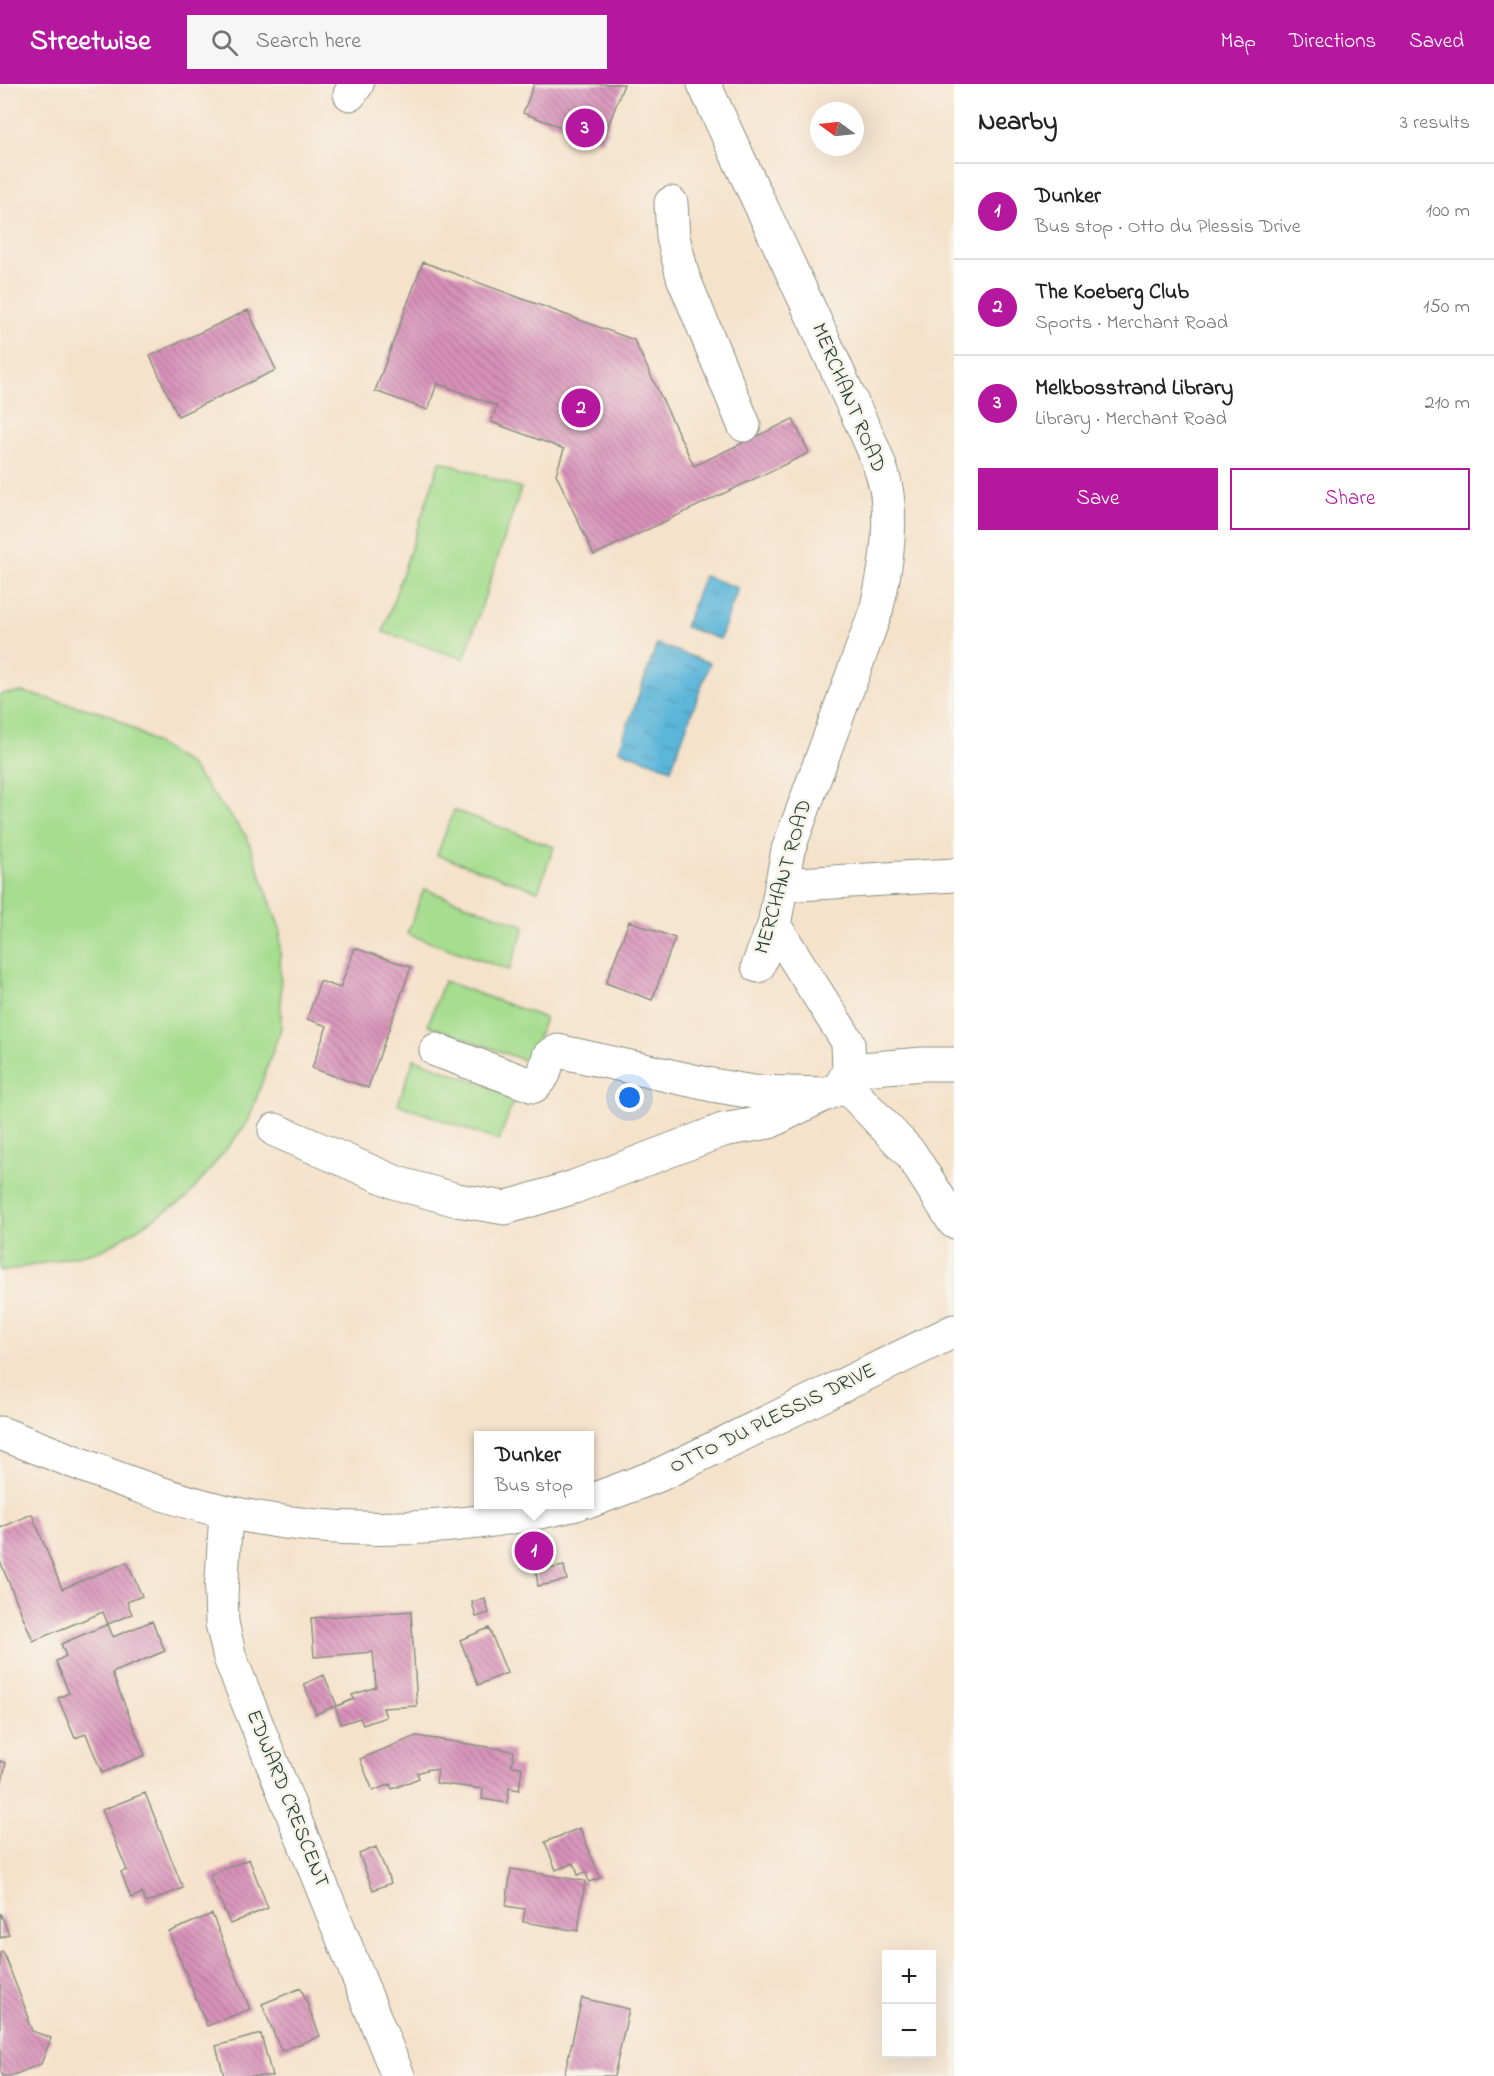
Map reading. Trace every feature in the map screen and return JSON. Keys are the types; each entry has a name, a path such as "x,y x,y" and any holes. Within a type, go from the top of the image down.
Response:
{"street":[{"name":"MERCHANT ROAD","path":"704,84 756,199 801,287 876,458 886,493 889,533 885,572 876,611 788,849 774,925 758,966"},
{"path":"671,203 673,237 677,256 744,425"},
{"path":"782,885 954,875"},
{"path":"275,1130 397,1183 457,1200 505,1208 574,1187 723,1130 769,1122 838,1084 848,1042 774,925"},
{"path":"436,1050 534,1086 544,1074 549,1056 558,1051 701,1083 753,1092 838,1084 923,1064 954,1064"},
{"path":"838,1084 852,1091 911,1154 954,1222"},
{"name":"OTTO DU PLESSIS DRIVE","path":"594,1499 659,1474 954,1331"},
{"path":"0,1433 161,1493 226,1512 277,1522 338,1529 404,1529 524,1517 556,1509"},
{"name":"EDWARD CRESCENT","path":"226,1512 222,1561 222,1623 230,1658 398,2076"}],"green space":[{"path":"440,461 521,488 464,659 383,632"},
{"path":"22,692 111,715 189,764 247,837 280,929 281,1028 248,1122 187,1198 103,1250 6,1271 0,1270 0,694"},
{"path":"454,810 554,847 538,891 437,855"},
{"path":"424,889 525,926 509,970 407,934"},
{"path":"444,981 545,1018 529,1062 428,1025"},
{"path":"414,1059 515,1096 499,1141 398,1104"}],"water":[{"path":"704,576 738,588 720,639 685,627"},
{"path":"657,644 710,663 671,769 619,750"}],"building":[{"path":"534,84 624,84 602,142 523,113"},
{"path":"423,262 634,340 694,466 793,419 809,453 594,555 556,474 564,449 491,422 497,406 437,383 428,410 375,391"},
{"path":"248,310 276,370 178,416 150,356"},
{"path":"629,921 675,938 652,1000 606,983"},
{"path":"355,948 411,967 368,1088 312,1068 327,1026 307,1019 320,981 340,988"},
{"path":"32,1514 62,1589 127,1562 142,1596 127,1602 132,1614 108,1624 103,1612 33,1641 0,1561 0,1528"},
{"path":"564,1566 567,1580 538,1586 536,1572"},
{"path":"485,1599 489,1613 476,1617 472,1602"},
{"path":"411,1611 417,1706 383,1708 386,1717 363,1725 360,1718 341,1724 335,1706 316,1714 304,1684 324,1675 337,1706 354,1699 352,1695 376,1687 373,1652 314,1657 311,1618"},
{"path":"152,1621 165,1651 112,1673 145,1755 102,1773 86,1734 75,1738 58,1698 69,1693 56,1661 66,1656 61,1644 108,1624 113,1637"},
{"path":"489,1628 507,1673 478,1685 460,1640"},
{"path":"416,1736 514,1751 512,1766 522,1767 519,1790 509,1788 507,1803 482,1799 483,1789 436,1783 438,1770 429,1769 417,1773 419,1778 392,1789 390,1784 373,1791 360,1759"},
{"path":"0,1761 6,1763 1,1786 0,1785"},
{"path":"145,1793 183,1888 146,1903 142,1893 131,1898 121,1872 127,1870 102,1810"},
{"path":"580,1828 600,1878 589,1882 586,1872 578,1875 574,1863 556,1870 545,1842"},
{"path":"376,1847 391,1883 373,1890 359,1854"},
{"path":"249,1859 268,1908 230,1924 210,1875"},
{"path":"511,1869 585,1881 578,1931 523,1922 525,1909 506,1906"},
{"path":"0,1913 9,1934 0,1938"},
{"path":"212,1914 250,2009 207,2026 169,1932"},
{"path":"3,1952 32,2031 51,2038 41,2064 11,2076 2,2076 0,2072 0,1953"},
{"path":"301,1988 320,2036 281,2051 262,2004"},
{"path":"582,1998 629,2009 614,2076 564,2076"},
{"path":"261,2034 272,2076 224,2076 216,2046"}],"place":[{"name":"Melkbosstrand Library","path":"585,128"},
{"name":"The Koeberg Club","path":"581,408"},
{"name":"Dunker","path":"534,1551"}]}
